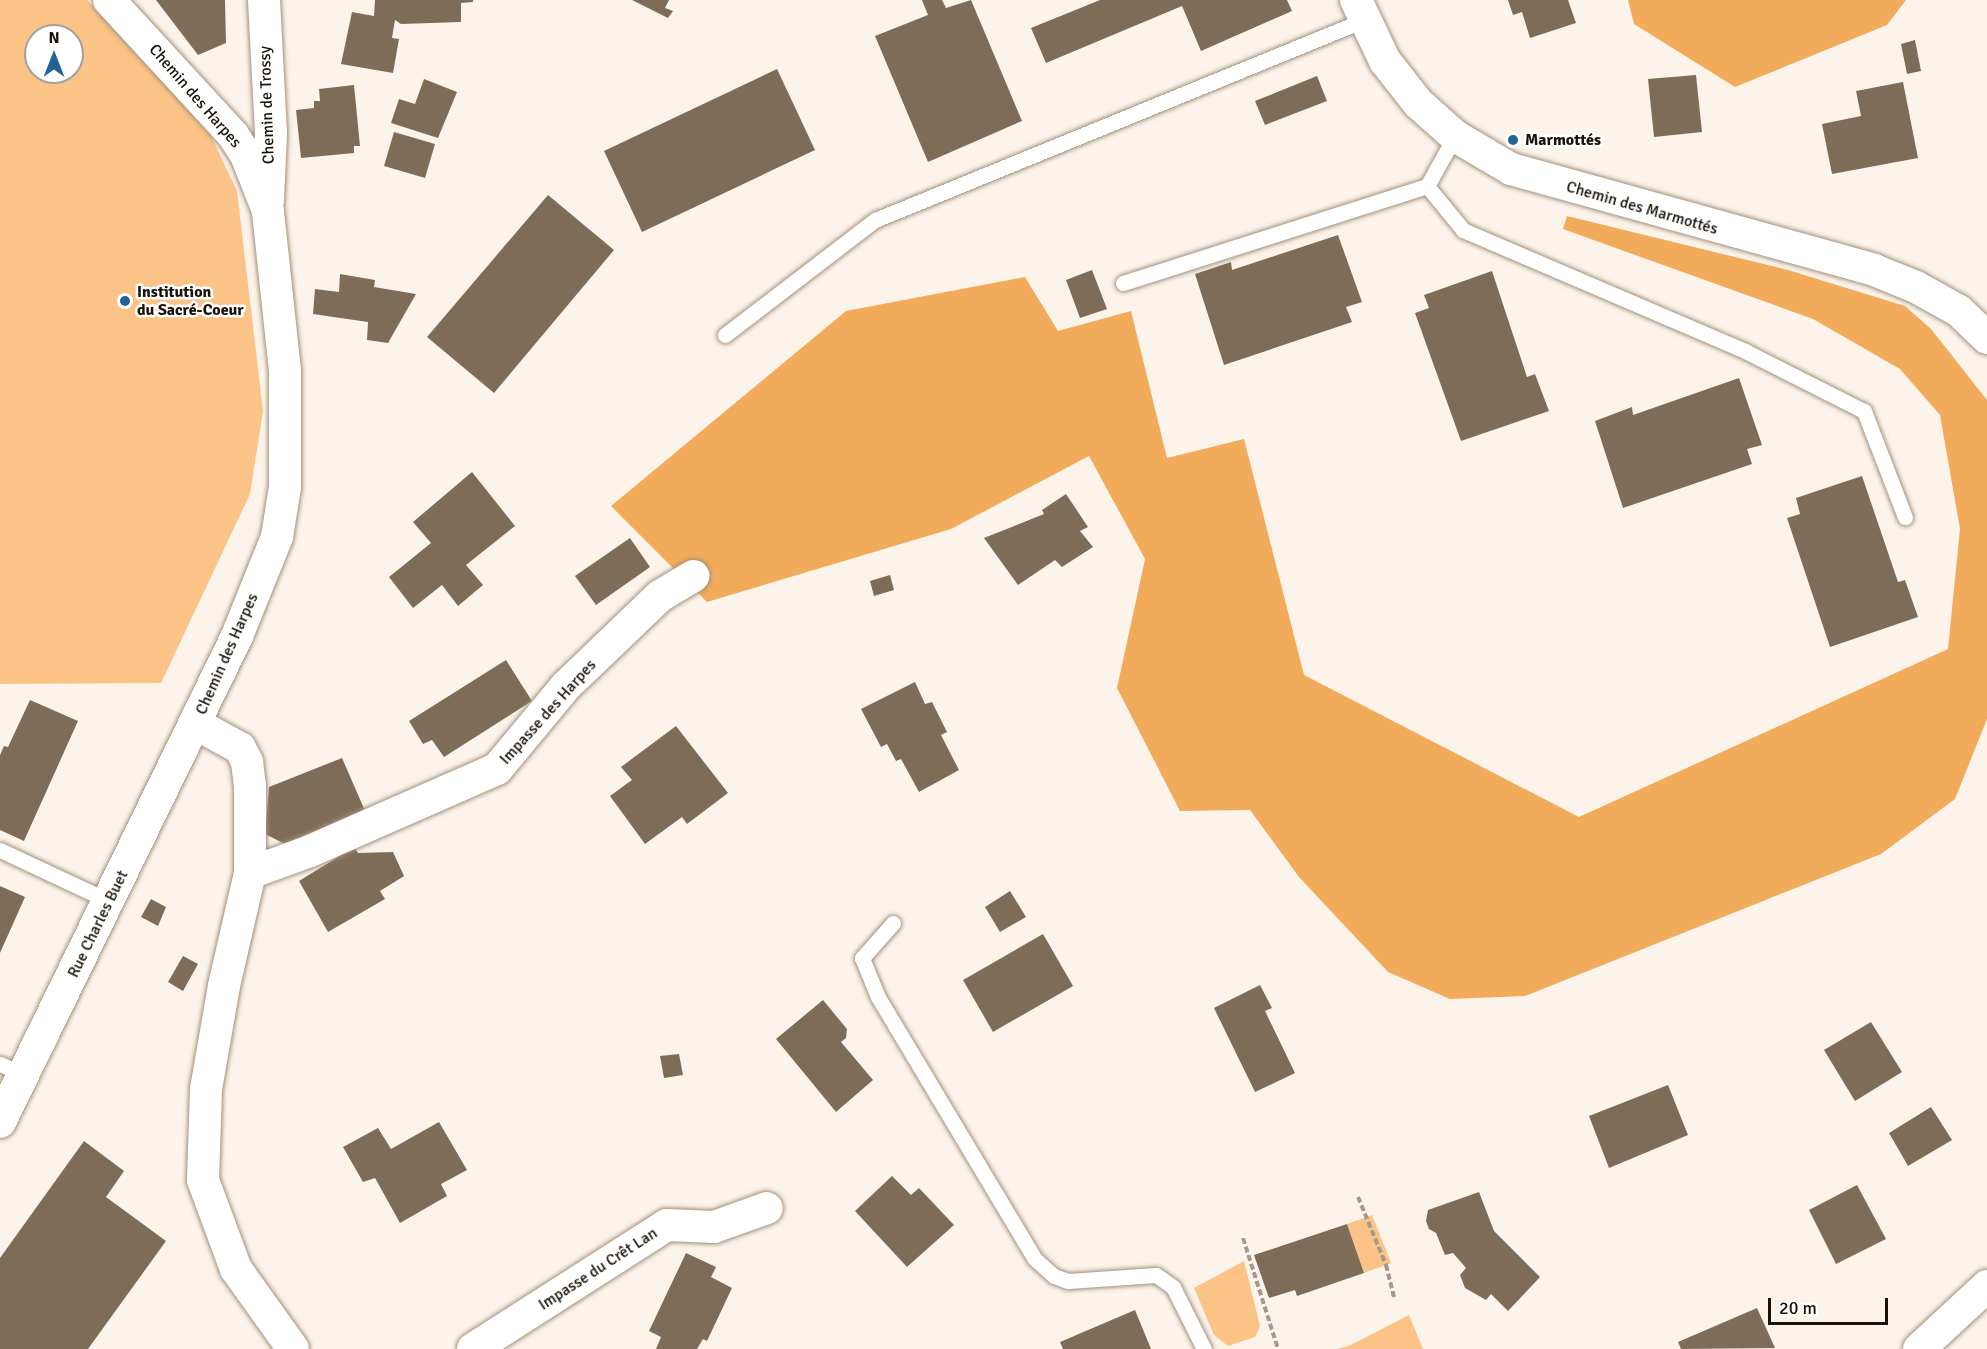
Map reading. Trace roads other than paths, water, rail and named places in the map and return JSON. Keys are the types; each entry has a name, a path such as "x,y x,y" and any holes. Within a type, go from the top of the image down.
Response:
{"street":[{"name":"Chemin des Harpes","path":"109,0 233,135 246,155 268,211 285,371 287,459 282,511 268,563 196,724 235,743 247,762 250,873 224,986 206,1089 203,1180 236,1269 293,1349"},
{"name":"Chemin de Trossy","path":"264,0 271,134 268,211"},
{"name":"Chemin des Marmottés","path":"1360,10 1385,61 1411,95 1455,136 1511,169 1874,270 1916,287 1959,311 1987,338"},
{"name":"Impasse des Harpes","path":"250,873 310,851 497,769 565,687 660,596 693,576"},
{"name":"Rue Charles Buet","path":"0,1122 13,1069 109,901 196,724"},
{"name":"Impasse du Crêt Lan","path":"472,1349 667,1225 714,1227 767,1208"},
{"path":"1919,1349 1987,1286"}],"lane":[{"path":"725,336 875,220 1360,10"},
{"path":"1123,282 1427,186 1455,136"},
{"path":"1427,186 1463,230 1745,351 1864,411 1905,516"},
{"path":"0,850 109,901"},
{"path":"893,924 862,958 878,997 1035,1259 1054,1276 1068,1281 1156,1275 1173,1287 1204,1349"}],"place":[{"name":"Marmottés","path":"1513,140"},
{"name":"Institution du Sacré-Coeur","path":"125,301"}]}
